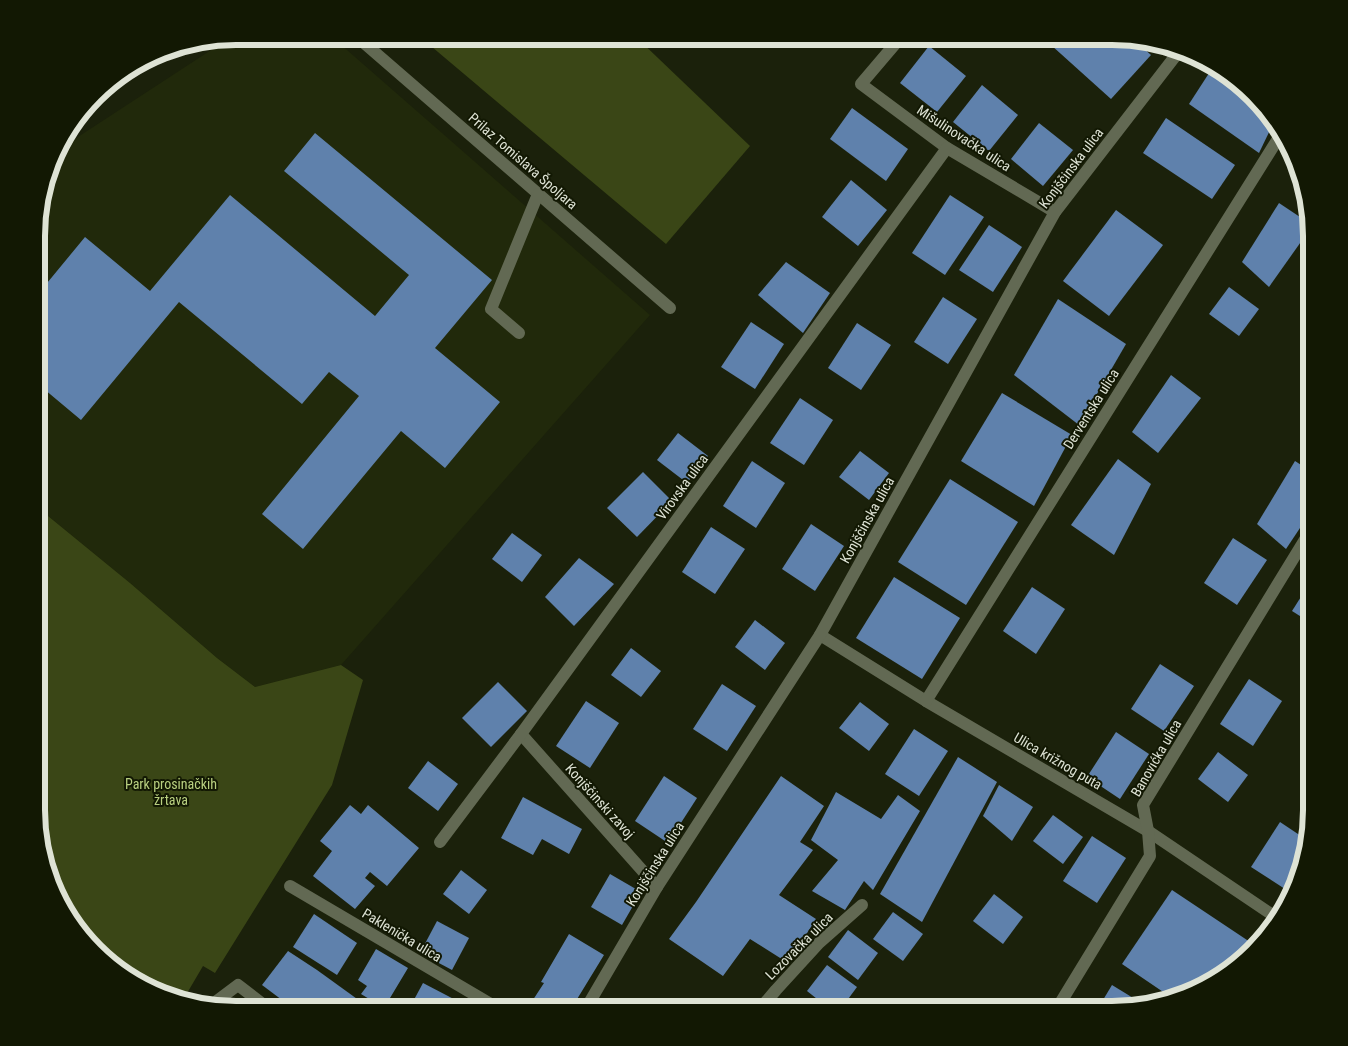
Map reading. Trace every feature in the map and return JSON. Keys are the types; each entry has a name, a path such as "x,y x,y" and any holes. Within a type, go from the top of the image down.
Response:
{"street":[{"name":"Prilaz Tomislava Špoljara","path":"366,45 670,308"},
{"name":"Mišulinovačka ulica","path":"894,45 861,84 947,148 1054,212"},
{"name":"Konjščinska ulica","path":"591,1001 657,887 820,635 1054,212 1175,56"},
{"name":"Derventska ulica","path":"926,701 1277,141"},
{"name":"Virovska ulica","path":"440,842 521,734 947,148"},
{"path":"519,333 491,309 538,194"},
{"name":"Banovićka ulica","path":"1061,1001 1150,856 1143,805 1303,543"},
{"name":"Ulica križnog puta","path":"820,635 926,701 1148,831 1272,915"},
{"name":"Konjščinski zavoj","path":"521,734 657,887"},
{"name":"Paklenička ulica","path":"290,886 483,1001"},
{"name":"Lozovačka ulica","path":"767,1001 819,943 862,905"},
{"path":"218,1000 238,985 259,1001"}],"shaded area":[{"path":"341,45 650,315 341,665 255,687 217,658 45,514 45,224 55,175 71,142 217,46"}],"green space":[{"path":"430,45 644,45 750,146 666,244"},
{"name":"Park prosinačkih žrtava","path":"45,514 217,658 255,687 341,665 363,680 332,785 215,973 203,966 187,994 163,986 130,969 110,954 92,936 77,916 55,871 45,822"}],"building":[{"path":"1051,45 1124,45 1143,48 1151,55 1111,99"},
{"path":"929,46 966,76 937,112 900,83"},
{"path":"1210,72 1218,77 1238,92 1256,110 1270,129 1259,153 1189,104"},
{"path":"982,85 1018,115 989,151 953,122"},
{"path":"852,108 908,149 886,181 830,139"},
{"path":"1166,118 1235,165 1212,199 1143,153"},
{"path":"1039,123 1073,150 1043,186 1011,159"},
{"path":"315,133 492,280 435,348 500,402 445,468 401,431 303,549 262,514 359,396 329,372 302,404 179,302 81,420 45,390 45,286 85,237 150,291 230,195 375,316 409,275 284,171"},
{"path":"851,180 887,210 858,246 822,217"},
{"path":"950,195 984,217 945,275 912,253"},
{"path":"1279,203 1302,218 1303,239 1269,287 1242,262"},
{"path":"1116,210 1163,245 1109,316 1063,281"},
{"path":"989,225 1022,247 993,292 959,270"},
{"path":"786,262 830,293 803,333 758,295"},
{"path":"1229,287 1259,309 1239,336 1209,314"},
{"path":"943,297 977,319 948,364 914,342"},
{"path":"1058,299 1126,344 1079,425 1014,375"},
{"path":"751,322 784,344 755,389 721,367"},
{"path":"857,323 891,345 861,390 828,368"},
{"path":"1171,375 1201,398 1158,453 1132,432"},
{"path":"1002,393 1072,435 1034,506 961,461"},
{"path":"800,398 833,420 804,465 770,443"},
{"path":"678,433 708,456 687,483 657,460"},
{"path":"860,451 889,473 869,500 839,477"},
{"path":"1118,459 1151,484 1114,555 1071,525"},
{"path":"752,461 785,483 756,528 723,506"},
{"path":"1295,461 1303,466 1303,524 1286,549 1257,524"},
{"path":"643,472 672,501 637,537 607,508"},
{"path":"950,479 1018,522 966,605 898,562"},
{"path":"811,524 844,546 815,591 782,569"},
{"path":"711,527 745,549 715,594 682,572"},
{"path":"512,533 542,555 522,582 492,559"},
{"path":"1233,538 1267,560 1237,605 1204,583"},
{"path":"579,558 614,584 574,626 545,597"},
{"path":"894,577 960,618 922,679 856,638"},
{"path":"1032,587 1065,609 1036,654 1003,631"},
{"path":"1303,594 1303,618 1292,611"},
{"path":"755,620 785,643 765,670 735,647"},
{"path":"631,648 661,671 641,697 611,675"},
{"path":"1160,664 1194,686 1164,731 1131,709"},
{"path":"1249,679 1282,701 1253,746 1220,724"},
{"path":"498,682 527,711 491,747 462,718"},
{"path":"722,684 756,706 727,751 693,729"},
{"path":"586,701 619,723 590,768 556,746"},
{"path":"860,702 889,724 869,751 839,728"},
{"path":"914,729 948,751 919,796 885,774"},
{"path":"1116,732 1149,754 1120,799 1087,777"},
{"path":"1218,752 1248,775 1228,802 1198,779"},
{"path":"958,757 997,782 922,922 880,894"},
{"path":"428,761 458,784 438,811 408,788"},
{"path":"664,776 697,798 668,843 635,821"},
{"path":"781,776 824,806 800,842 813,850 779,895 816,919 788,963 750,939 723,976 669,939"},
{"path":"999,785 1033,807 1012,841 983,816"},
{"path":"836,792 881,819 898,795 920,811 873,890 864,881 845,910 812,891 838,860 811,840"},
{"path":"523,797 582,829 569,854 542,839 533,855 501,838"},
{"path":"350,805 361,814 368,805 419,848 387,886 370,872 365,878 375,886 355,909 313,876 332,851 320,841"},
{"path":"1053,815 1083,837 1063,864 1033,841"},
{"path":"1280,822 1301,836 1293,871 1285,889 1251,867"},
{"path":"1092,836 1126,858 1097,903 1063,881"},
{"path":"461,870 487,890 469,914 443,894"},
{"path":"610,874 641,892 622,925 591,907"},
{"path":"1172,890 1250,942 1218,969 1185,986 1165,993 1122,964"},
{"path":"994,894 1023,917 1003,944 973,921"},
{"path":"893,912 923,934 903,961 873,939"},
{"path":"314,914 357,943 337,975 293,947"},
{"path":"437,921 469,938 452,970 420,953"},
{"path":"848,930 878,953 858,980 828,957"},
{"path":"569,934 604,955 576,1001 532,1001 544,983 541,982"},
{"path":"376,949 408,968 388,1001 372,1001 361,994 367,986 358,980"},
{"path":"288,951 360,1001 283,1001 262,985"},
{"path":"827,965 857,987 847,1001 820,1001 807,991"},
{"path":"423,983 458,1001 413,1001"},
{"path":"1112,985 1135,999 1124,1001 1102,1001"}]}
